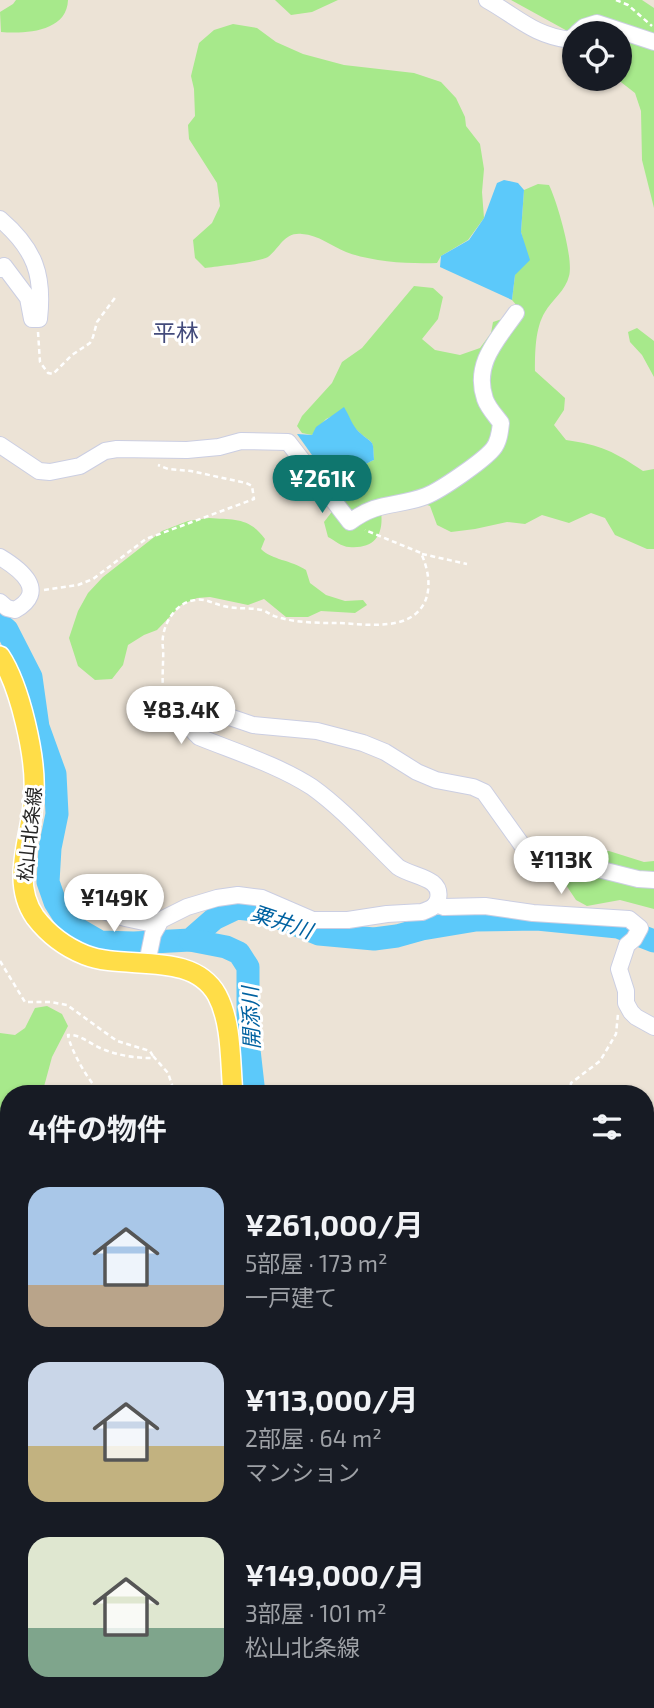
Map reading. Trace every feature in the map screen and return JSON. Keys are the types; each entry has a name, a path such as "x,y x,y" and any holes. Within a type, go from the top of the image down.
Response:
{"main road":[{"name":"松山北条線","path":"0,656 12,678 35,772 33,817 22,868 24,893 33,915 47,932 87,956 109,961 148,958 205,979 217,996 225,1021 232,1085"}],"street":[{"path":"488,0 529,29 562,39"},
{"path":"632,35 654,42"},
{"path":"0,219 26,248 36,264 40,280 40,317 36,321 31,317 28,298 4,266 0,269"},
{"path":"0,445 38,471 50,472 80,466 106,451 117,449 187,450 219,447 241,441 288,442 350,522 372,508 428,495 493,449 501,423 485,401 481,374 485,358 516,313"},
{"path":"0,557 24,572 30,591 22,606 15,610 0,602"},
{"path":"148,958 161,920 187,906 238,895 262,898 313,920 348,920 422,912 436,904 438,889 432,881 407,874 349,817 311,787 288,774 199,737 191,730 190,723 194,714 206,709 253,724 317,731 363,743 436,780 473,787 484,792 524,848 535,857 553,864 598,869 638,879 654,880"},
{"path":"80,904 156,930"},
{"path":"436,904 444,907 485,906 533,913 629,919 639,928 627,945 619,969 626,1003 636,1017 654,1027"}],"path":[{"path":"615,0 628,5 654,27"},
{"path":"36,321 40,362 48,373 53,374 72,355 90,343 97,322 117,295"},
{"path":"30,591 54,589 93,579 146,540 254,499 252,486 246,483 168,469 157,464"},
{"path":"350,522 421,553 467,564"},
{"path":"194,714 164,690 161,682 165,661 162,638 172,613 181,606 193,600 207,600 238,609 265,611 275,617 317,623 391,624 412,615 426,602 429,581 421,553"},
{"path":"0,961 25,1002 66,1005 117,1041 150,1051 169,1073 172,1085"},
{"path":"571,1085 600,1061 616,1034 616,1017 626,1003"},
{"path":"92,1085 68,1035 78,1036 98,1047 125,1056 144,1059 153,1056"}],"green space":[{"path":"16,0 68,0 66,11 53,25 32,31 1,32 0,12"},
{"path":"275,0 338,0 312,12 291,15"},
{"path":"511,0 642,0 654,8 654,208 642,160 641,111 632,91 632,21 562,21 562,28"},
{"path":"233,24 257,28 276,42 303,54 344,65 414,73 441,82 456,98 466,126 480,144 484,169 484,218 468,240 441,256 437,263 414,263 356,255 314,236 296,234 286,238 263,259 205,268 195,258 193,240 212,223 220,206 217,183 189,139 188,125 195,116 191,76 199,43 214,30"},
{"path":"538,184 549,185 564,230 570,268 565,286 545,312 539,325 535,371 565,398 564,410 554,425 566,440 607,450 643,471 654,469 654,549 647,549 615,535 605,518 591,513 569,523 542,515 525,524 507,522 451,532 437,525 430,506 408,498 381,511 381,527 376,539 371,543 346,547 338,543 328,537 324,522 355,484 360,469 374,460 373,444 337,414 326,419 312,435 302,433 297,426 302,416 332,383 342,362 362,348 414,286 433,288 443,297 438,319 422,339 435,350 460,355 480,348 491,333 493,322 505,318 516,325 522,319 512,300 515,275 524,244 521,232 524,190"},
{"path":"637,328 654,341 654,377 642,355 630,342 628,332"},
{"path":"209,518 247,523 265,539 261,549 271,556 306,570 310,583 326,595 345,601 363,600 367,605 355,613 321,611 308,617 286,617 264,599 248,605 210,597 197,598 181,605 157,630 128,645 123,665 112,679 95,680 78,666 69,638 78,611 88,593 103,577 162,531 188,521"},
{"path":"609,851 644,862 654,861 654,909 620,900 587,906 576,900 564,882 564,866 593,852"},
{"path":"47,1006 62,1014 68,1026 52,1057 44,1085 0,1085 0,1033 15,1035 25,1028 35,1008"}],"water":[{"path":"504,180 518,183 524,190 521,232 530,260 515,275 512,300 440,267 441,256 469,240 484,218 497,183"},
{"path":"344,407 357,430 372,443 374,460 360,469 355,484 339,493 297,434 312,435 316,427"}],"waterway":[{"name":"粟井川","path":"0,624 7,630 31,677 38,727 55,774 57,814 50,848 48,882 55,902 69,924 100,942 190,940 214,919 237,908 263,911 319,934 374,939 476,920 537,919 618,927 654,941"},
{"name":"開添川","path":"190,940 226,947 239,953 248,967 248,1041 253,1085"}],"district":[{"name":"平林","path":"176,332"}]}
